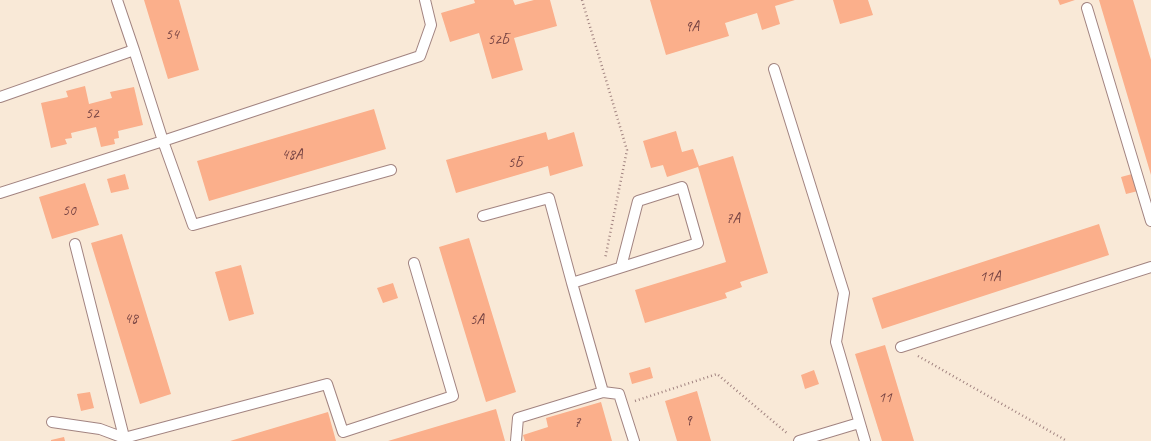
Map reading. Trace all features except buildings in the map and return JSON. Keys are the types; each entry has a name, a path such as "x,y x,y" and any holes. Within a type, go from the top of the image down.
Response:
{"lane":[{"path":"117,0 163,141 193,225 391,170"},
{"path":"0,193 420,56 431,25 424,0"},
{"path":"1088,8 1151,221"},
{"path":"0,97 134,50"},
{"path":"774,69 844,293 836,342 864,441"},
{"path":"572,283 698,243 682,188 638,201 621,267"},
{"path":"483,216 549,198 602,392"},
{"path":"75,244 125,440"},
{"path":"52,422 100,429 125,440 327,384 343,432 454,396 414,263"},
{"path":"901,347 1151,267"},
{"path":"516,441 518,418 602,392 619,394 634,441"},
{"path":"795,438 859,423"}],"path":[{"path":"582,0 627,150 602,273"},
{"path":"901,347 1067,441"},
{"path":"623,405 717,374 795,438"}]}
